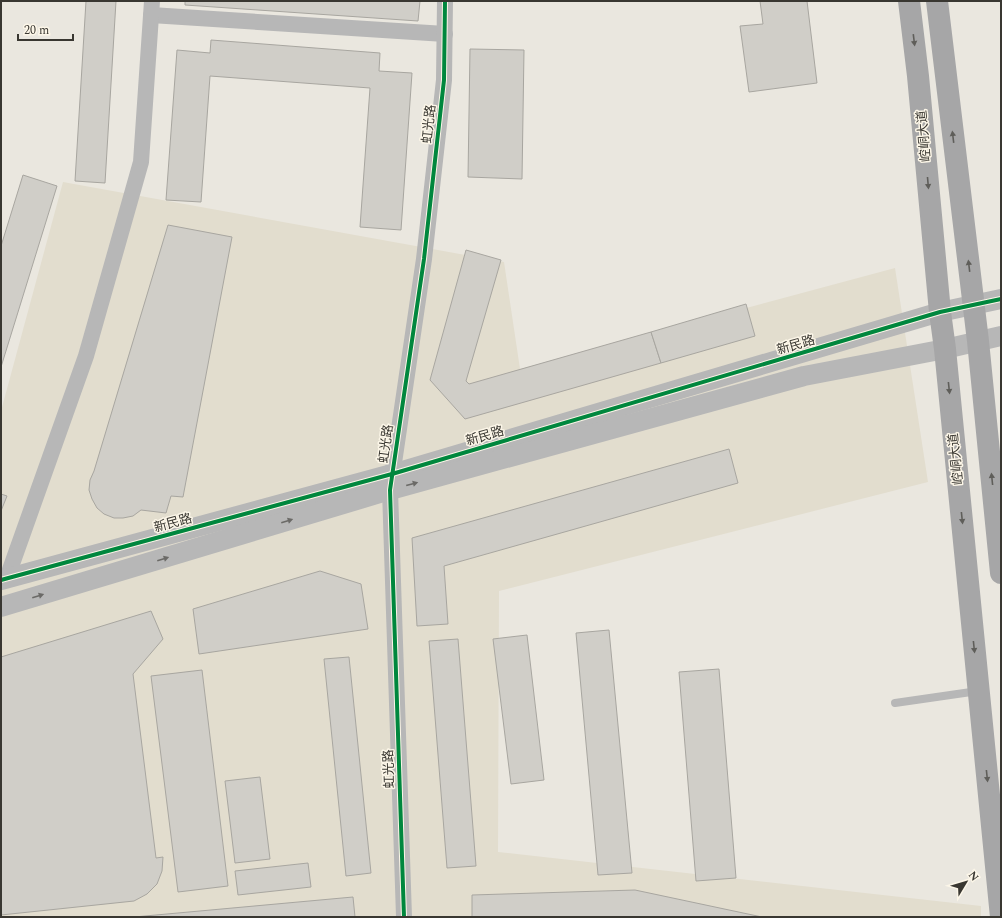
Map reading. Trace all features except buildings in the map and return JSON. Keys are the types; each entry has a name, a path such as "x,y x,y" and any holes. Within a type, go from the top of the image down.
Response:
{"main road":[{"name":"崆峒大道","path":"909,1 918,76 940,312 945,349 1001,917"},
{"path":"937,1 974,305 1001,573"}],"street":[{"name":"虹光路","path":"404,917 391,482 424,260 444,80 445,1"},
{"path":"4,579 86,356 141,162 151,8 445,34"},
{"name":"新民路","path":"1,607 391,482 940,312 1001,299"},
{"name":"新民路","path":"4,579 804,376 945,349 1001,336"}],"lane":[{"path":"895,703 979,691"}],"shaded area":[{"path":"63,182 504,262 520,369 895,268 928,482 499,591 498,852 981,906 981,917 1,917 1,411"}],"cycle path":[{"path":"404,917 390,490 424,259 444,80 445,1"},
{"path":"1,580 392,474 940,312 1001,299"}]}
